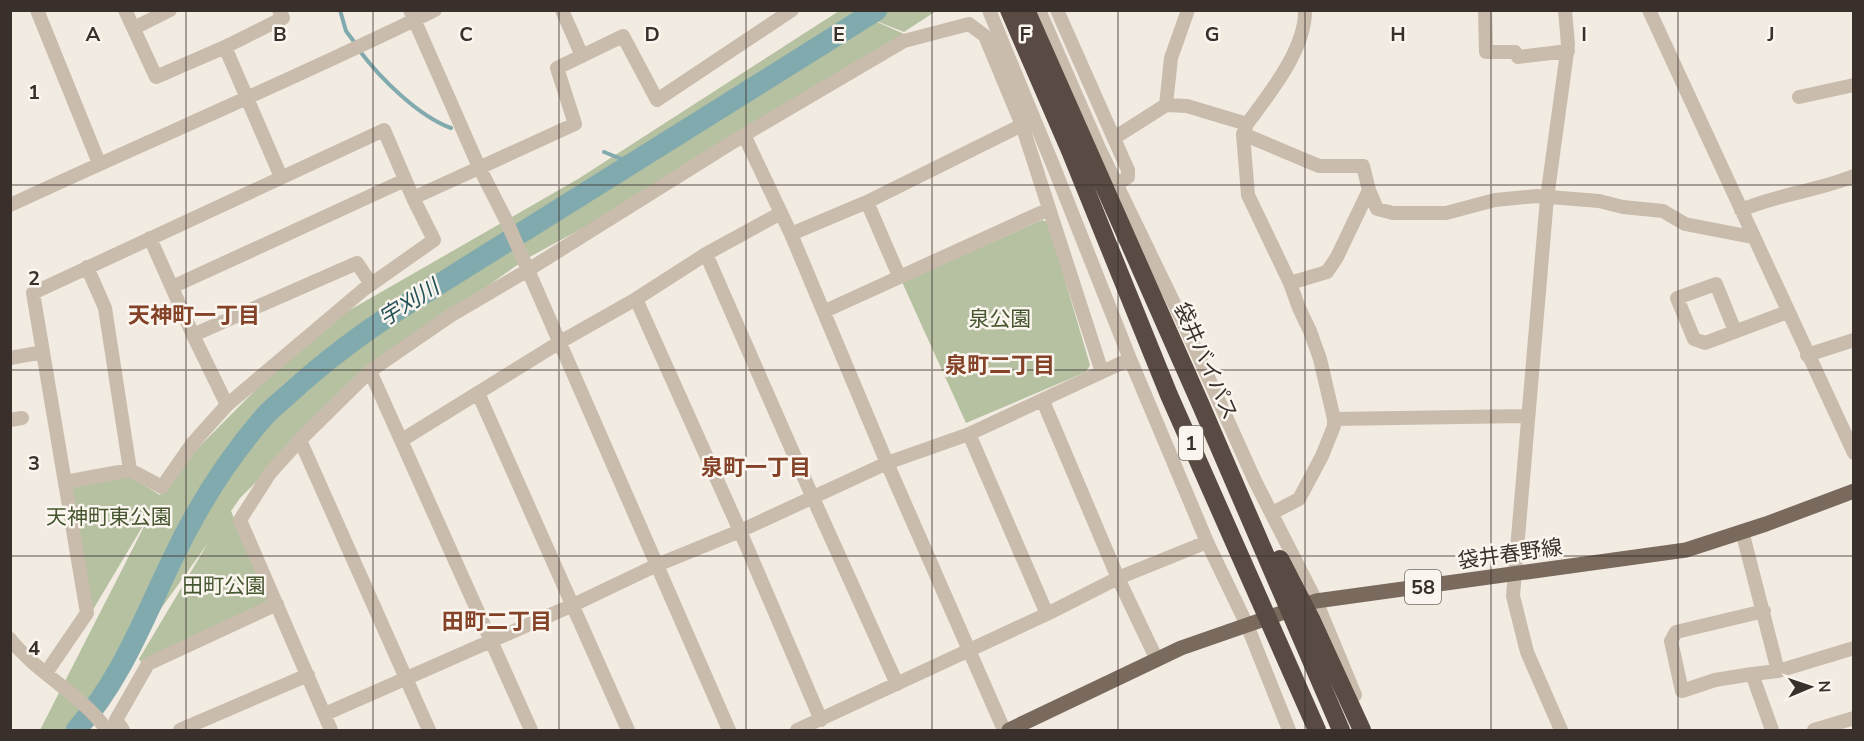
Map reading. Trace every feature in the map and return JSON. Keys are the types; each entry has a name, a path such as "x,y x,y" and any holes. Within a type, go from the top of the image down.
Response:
{"highway":[{"name":"1","path":"1009,10 1071,153 1169,395 1317,730"},
{"name":"袋井バイパス","path":"1026,10 1341,730"},
{"path":"1169,395 1306,730"},
{"path":"1222,455 1257,515 1312,621 1362,730"}],"main road":[{"name":"袋井春野線","path":"1008,730 1181,648 1316,601 1686,550 1854,491"}],"street":[{"path":"37,10 99,163"},
{"path":"125,10 156,77 225,47 283,18 279,10"},
{"path":"134,28 170,10"},
{"path":"10,205 346,53 413,16 435,10"},
{"path":"562,10 582,56"},
{"path":"413,198 575,124 557,68 623,36 657,100 792,10"},
{"path":"989,10 1127,353 1207,542 1247,625 1289,730"},
{"path":"1039,10 1116,185 1185,326 1255,481 1316,601 1370,730"},
{"path":"1058,10 1128,170 1128,177 1116,185"},
{"path":"1166,105 1171,58 1188,10"},
{"path":"1272,513 1299,499 1322,456 1334,426 1320,358 1290,283 1248,195 1245,129 1287,70 1305,21 1305,10"},
{"path":"1485,10 1486,52 1515,52 1518,57 1568,51"},
{"path":"1561,730 1527,652 1514,596 1514,574 1547,198 1568,51 1565,10"},
{"path":"1649,10 1752,237 1854,453"},
{"path":"413,16 479,167 507,222 729,730"},
{"path":"331,730 240,520 270,473 370,371 450,316 744,135 904,40 969,24 985,36 1022,125 1102,372"},
{"path":"225,47 281,177"},
{"path":"1798,97 1854,85"},
{"path":"1114,138 1166,105 1187,106 1245,129 1319,166 1363,166 1369,190 1377,208 1393,213 1446,213 1495,200 1538,196 1599,201 1623,207 1663,211 1685,224 1752,237"},
{"path":"791,234 867,202 1022,125"},
{"path":"46,673 87,612 33,293 384,130 434,240 371,284 227,405 192,444 162,488 130,470 65,482"},
{"path":"744,135 825,311 886,463 1004,730"},
{"path":"1741,210 1762,201 1840,182 1854,176"},
{"path":"172,287 405,180"},
{"path":"1290,283 1327,272 1337,257 1369,190"},
{"path":"867,202 899,276"},
{"path":"825,311 1049,209"},
{"path":"402,440 560,342 636,299 706,254 781,213"},
{"path":"150,238 227,405"},
{"path":"706,254 897,684"},
{"path":"193,335 357,263 371,284"},
{"path":"87,267 105,308 130,470"},
{"path":"1735,331 1716,284 1677,298 1694,339 1705,343 1787,312"},
{"path":"636,299 740,531 821,720"},
{"path":"1182,345 1185,326"},
{"path":"1807,355 1854,339"},
{"path":"10,358 43,352"},
{"path":"1127,353 1148,358"},
{"path":"325,714 573,605 657,565 740,531 886,463 969,434 1043,401 1102,372 1127,353"},
{"path":"370,371 531,730"},
{"path":"478,393 628,730"},
{"path":"1043,401 1118,578 1157,660"},
{"path":"1334,419 1527,416"},
{"path":"969,434 1047,614"},
{"path":"300,440 429,730"},
{"path":"1742,531 1778,671"},
{"path":"797,730 1047,614 1118,578 1207,542"},
{"path":"123,730 116,720 148,664 277,604"},
{"path":"1764,611 1676,632 1671,641 1682,691 1715,680 1778,671 1854,648"},
{"path":"10,639 21,652 70,692 107,730"},
{"path":"1752,674 1772,730"},
{"path":"180,730 308,675"},
{"path":"1814,730 1854,718"}],"green space":[{"path":"839,11 936,11 904,32 866,17 913,38 675,178 524,260 370,371 240,498 231,511 269,601 267,605 141,662 139,659 208,543 74,730 40,730 153,509 91,613 70,491 74,486 129,476 160,495 171,475 315,330 578,179"},
{"name":"泉公園","path":"1042,220 1048,222 1090,365 1086,372 966,423 902,282"}],"waterway":[{"path":"340,10 346,31 355,43"},
{"name":"宇刈川","path":"76,730 92,711 118,670 181,541 213,486 249,434 276,405 332,358 391,315 877,10"},
{"path":"359,50 400,95 426,115 451,128"},
{"path":"604,152 634,164"}],"district":[{"name":"天神町一丁目","path":"194,316"},
{"name":"泉町二丁目","path":"1000,366"},
{"name":"泉町一丁目","path":"756,468"},
{"name":"田町二丁目","path":"497,622"}],"park label":[{"name":"天神町東公園","path":"109,517"},
{"name":"田町公園","path":"224,586"}]}
